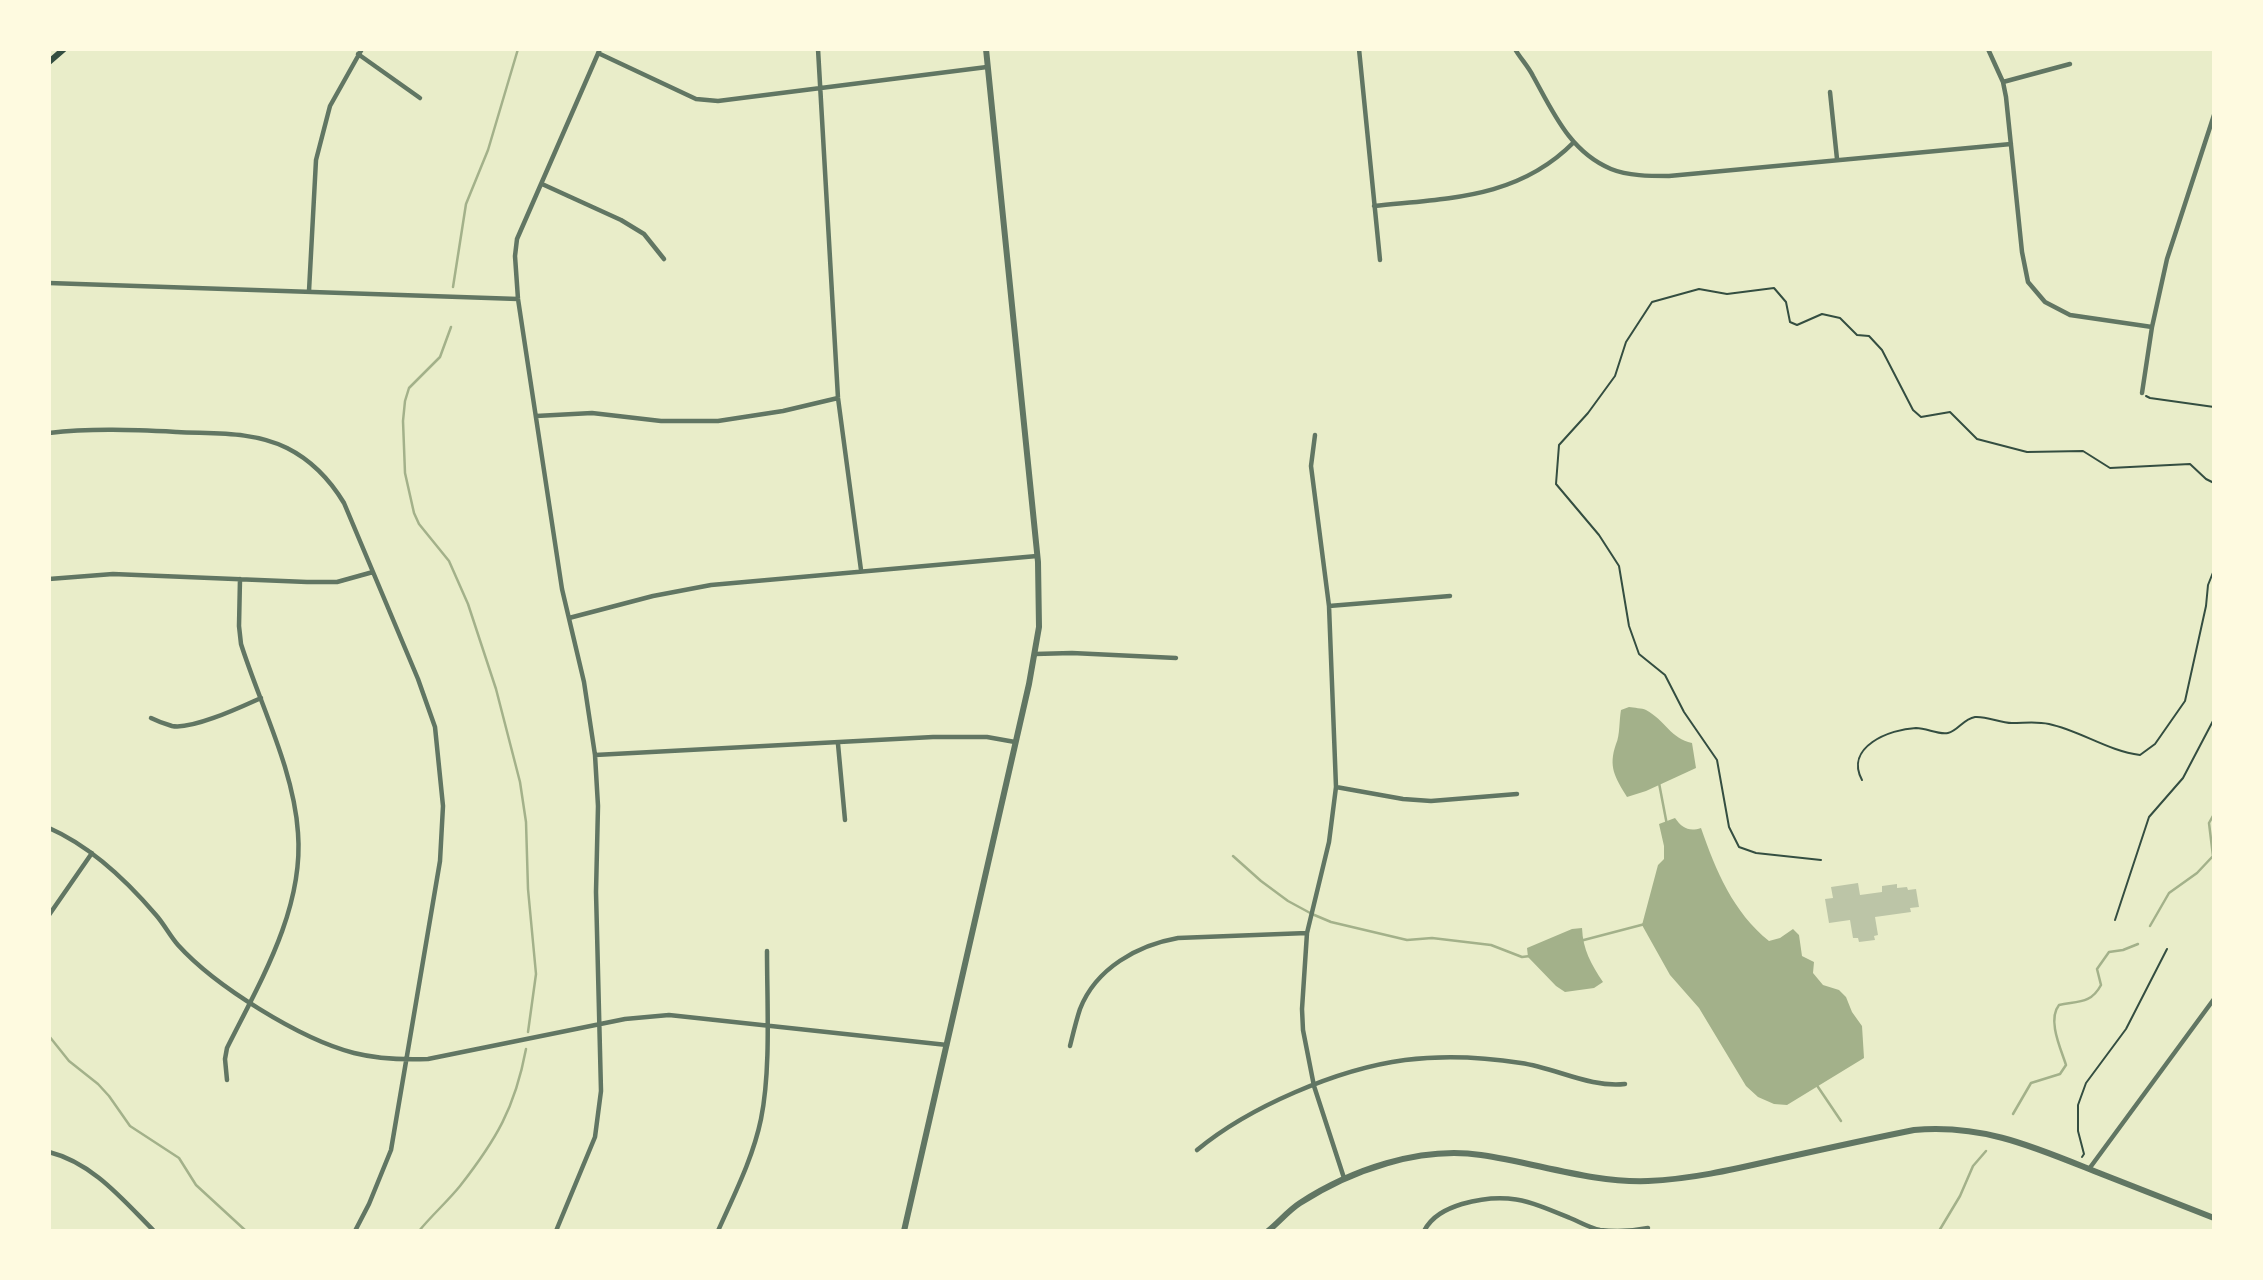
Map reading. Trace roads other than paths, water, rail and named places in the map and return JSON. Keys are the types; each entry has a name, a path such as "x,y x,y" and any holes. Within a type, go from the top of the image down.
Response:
{"main road":[{"path":"49,62 64,49"}],"street":[{"path":"818,49 838,398 861,570"},
{"path":"904,1231 1039,627 1037,556 986,49"},
{"path":"1359,49 1380,260"},
{"path":"1515,49 1560,125 1574,142 1589,156 1611,169 1643,176 1669,176 2011,144"},
{"path":"1988,49 2003,82 2022,252 2028,282 2045,302 2070,314 2152,327"},
{"path":"556,1231 595,1137 601,1091 596,892 598,806 584,682 562,589 518,299 515,256 517,239 599,51 696,99 718,101 987,67"},
{"path":"309,290 316,160 330,106 360,52 420,98"},
{"path":"2003,82 2070,64"},
{"path":"1830,92 1836,159"},
{"path":"2142,393 2152,327 2167,259 2214,115"},
{"path":"1374,206 1485,193 1510,185 1558,158 1574,142"},
{"path":"542,184 633,227 644,234 664,258"},
{"path":"49,282 518,299"},
{"path":"536,416 592,413 661,421 718,421 783,411 838,398"},
{"path":"49,433 103,429 228,434 249,436 298,454 333,484 344,503 418,679 435,727 443,806 440,861 391,1150 355,1231"},
{"path":"1315,435 1311,466 1329,606 1336,787 1329,842 1307,933 1302,1009 1303,1030 1314,1086 1344,1178"},
{"path":"569,618 653,596 711,585 1037,556"},
{"path":"49,579 113,574 337,582 373,572"},
{"path":"227,1080 227,1048 283,927 292,900 298,855 298,832 285,770 241,644 240,579"},
{"path":"1329,606 1450,596"},
{"path":"1035,654 1176,658"},
{"path":"151,718 173,726 189,724 229,712 261,698"},
{"path":"594,755 933,737 987,737 1015,742"},
{"path":"838,744 845,820"},
{"path":"1336,787 1403,799 1431,801 1517,794"},
{"path":"49,828 92,853 156,915 202,970 225,987 279,1019 333,1046 356,1053 407,1060 456,1054 598,1023 669,1015 947,1045"},
{"path":"49,915 92,853"},
{"path":"1070,1046 1081,1007 1094,985 1130,953 1163,940 1178,938 1307,933"},
{"path":"718,1231 746,1166 761,1121 765,1088 767,951"},
{"path":"2090,1169 2214,999"},
{"path":"1197,1150 1214,1135 1242,1118 1314,1086 1382,1064 1407,1060 1451,1058 1525,1063 1606,1085 1625,1084"},
{"path":"1268,1231 1298,1204 1344,1178 1390,1163 1443,1154 1479,1154 1609,1179 1645,1181 1718,1173 1914,1130 1938,1128 1971,1130 2010,1138 2214,1218"},
{"path":"49,1152 71,1160 95,1174 154,1231"},
{"path":"1424,1231 1429,1221 1449,1208 1481,1199 1508,1197 1536,1204 1599,1230 1634,1231 1648,1228"}],"waterway":[{"path":"453,287 466,204 488,150 518,49"},
{"path":"451,327 440,357 409,388 403,421 405,473 419,524 449,561 468,604 496,689 520,782 526,822 528,889 536,974 528,1032"},
{"path":"1659,783 1667,825"},
{"path":"2150,926 2169,893 2197,873 2213,856 2209,823 2214,814"},
{"path":"1233,856 1288,901 1331,922 1407,940 1432,938 1491,945 1522,957 1530,956"},
{"path":"1580,941 1645,924"},
{"path":"2013,1114 2031,1083 2060,1074 2066,1065 2058,1043 2054,1018 2059,1005 2083,1001 2093,996 2101,985 2097,969 2109,952 2138,944"},
{"path":"49,1036 69,1061 109,1096 130,1126 179,1158 196,1185 246,1231"},
{"path":"419,1231 460,1186 494,1138 510,1106 526,1049"},
{"path":"1816,1084 1841,1121"},
{"path":"1939,1231 1960,1196 1973,1166 1986,1151"}]}
